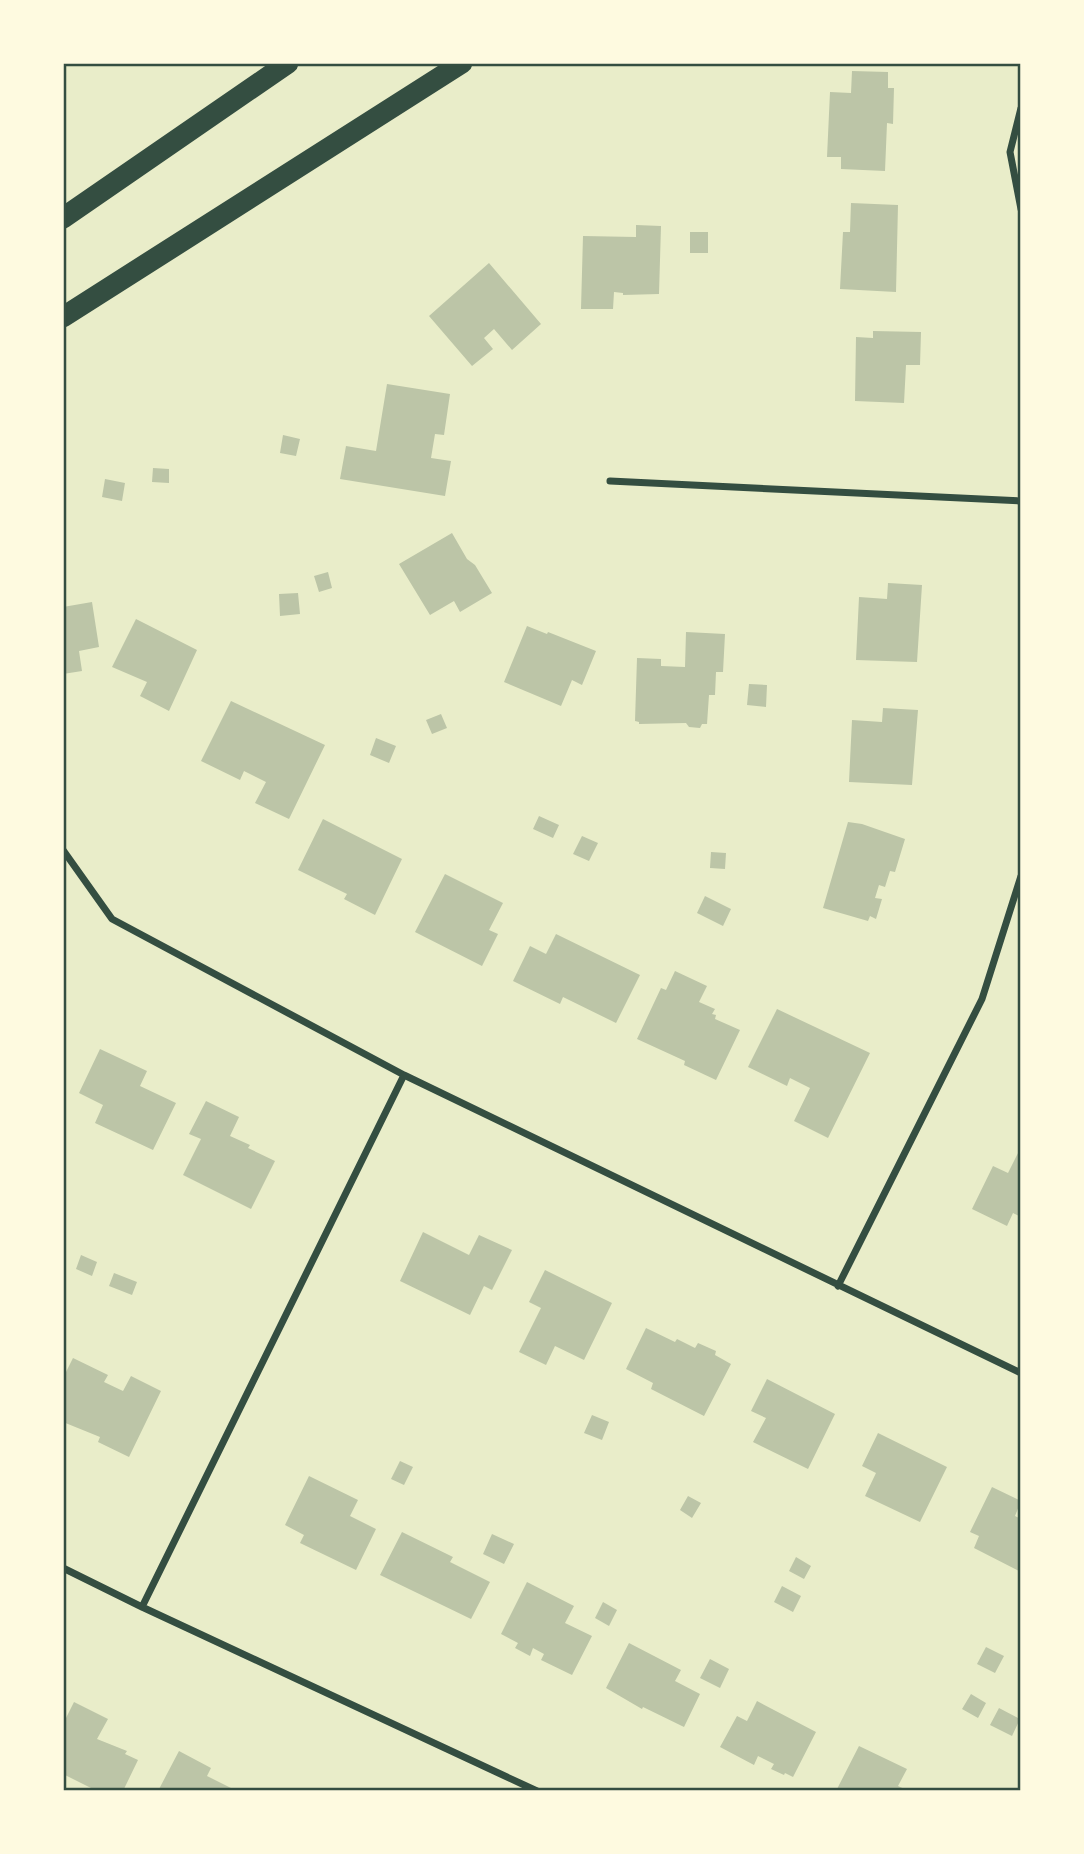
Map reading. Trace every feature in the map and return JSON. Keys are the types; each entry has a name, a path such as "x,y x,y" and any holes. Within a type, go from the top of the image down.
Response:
{"highway":[{"path":"63,218 288,63"},
{"path":"63,317 462,63"}],"street":[{"path":"1021,107 1010,152 1021,209"},
{"path":"610,481 1021,501"},
{"path":"63,850 112,919 404,1075 1021,1373"},
{"path":"838,1286 982,999 1021,876"},
{"path":"142,1607 404,1075"},
{"path":"63,1568 537,1791"}],"building":[{"path":"852,71 888,72 888,88 894,88 893,124 887,123 885,171 841,169 841,157 827,157 830,92 851,93"},
{"path":"851,203 898,205 896,292 840,289 843,232 850,232"},
{"path":"636,225 661,226 659,294 623,295 614,292 613,309 581,309 583,236 636,237"},
{"path":"690,232 708,232 708,253 690,253"},
{"path":"489,263 541,324 512,350 494,329 484,338 493,349 472,366 429,316"},
{"path":"873,331 921,332 920,365 906,365 904,403 855,401 856,337 873,338"},
{"path":"387,384 450,394 444,435 435,434 431,458 451,461 445,496 340,479 346,446 376,451"},
{"path":"283,435 300,439 296,456 280,453"},
{"path":"153,468 169,469 169,483 152,482"},
{"path":"105,479 125,483 122,501 102,497"},
{"path":"452,533 492,593 460,612 454,601 430,615 399,564"},
{"path":"328,572 332,588 319,592 314,576"},
{"path":"888,583 922,585 917,662 856,660 859,597 887,599"},
{"path":"298,593 300,614 280,616 279,594"},
{"path":"92,602 99,647 79,651 82,671 63,674 63,607"},
{"path":"136,619 197,650 169,711 140,696 147,682 112,667"},
{"path":"527,626 596,651 582,685 572,680 561,706 504,682"},
{"path":"686,632 725,634 723,672 716,672 715,695 709,695 707,724 702,724 700,728 689,727 686,723 639,724 635,721 637,658 661,659 661,666 685,667"},
{"path":"749,684 767,685 766,707 747,705"},
{"path":"231,701 325,745 289,819 255,803 266,782 244,771 240,780 201,761"},
{"path":"883,708 918,710 912,785 849,782 852,720 882,722"},
{"path":"441,714 447,728 432,734 426,720"},
{"path":"376,738 396,746 389,763 370,755"},
{"path":"539,816 559,825 553,838 533,829"},
{"path":"323,819 402,859 375,915 344,899 347,894 298,870"},
{"path":"848,822 905,839 895,872 890,871 885,887 879,885 875,898 882,899 876,919 870,916 868,921 823,908"},
{"path":"582,836 598,843 589,861 573,854"},
{"path":"711,852 726,853 725,869 710,868"},
{"path":"445,874 503,903 489,930 498,934 482,966 415,932"},
{"path":"705,896 731,909 723,926 697,913"},
{"path":"556,934 640,975 616,1023 563,997 560,1004 513,981 530,946 546,954"},
{"path":"675,971 707,986 699,1002 715,1009 712,1014 716,1015 715,1019 740,1030 716,1080 684,1065 685,1061 637,1039 661,988 666,990"},
{"path":"777,1009 870,1053 828,1138 794,1121 810,1088 790,1078 787,1086 748,1067"},
{"path":"100,1049 147,1071 140,1086 176,1103 153,1150 95,1123 103,1105 79,1093"},
{"path":"206,1101 239,1117 230,1136 275,1161 251,1209 183,1175 201,1139 189,1134"},
{"path":"1021,1147 1021,1217 1013,1213 1007,1226 972,1209 993,1166 1008,1173"},
{"path":"423,1232 469,1255 479,1235 512,1250 492,1290 484,1286 470,1315 400,1281"},
{"path":"81,1255 97,1262 92,1276 76,1269"},
{"path":"545,1270 612,1303 584,1360 555,1346 546,1365 519,1352 541,1308 529,1302"},
{"path":"114,1273 137,1282 132,1295 109,1286"},
{"path":"646,1328 695,1348 698,1343 716,1351 715,1355 731,1364 704,1416 651,1389 653,1383 626,1369"},
{"path":"73,1358 108,1375 104,1382 123,1391 131,1376 161,1391 129,1457 98,1442 100,1437 63,1422 63,1378"},
{"path":"767,1379 835,1414 808,1469 753,1442 766,1418 751,1411"},
{"path":"592,1415 609,1422 602,1440 584,1433"},
{"path":"878,1433 947,1467 920,1522 865,1496 876,1473 862,1466"},
{"path":"400,1461 413,1467 404,1485 391,1479"},
{"path":"309,1476 358,1500 350,1516 376,1529 356,1570 300,1543 304,1535 285,1525"},
{"path":"992,1487 1021,1501 1015,1516 1021,1519 1021,1572 974,1548 979,1536 970,1532"},
{"path":"688,1496 701,1503 692,1518 680,1510"},
{"path":"402,1532 453,1557 450,1562 490,1582 471,1619 380,1575"},
{"path":"492,1534 514,1544 504,1564 483,1554"},
{"path":"796,1557 811,1566 804,1579 789,1571"},
{"path":"527,1582 574,1606 565,1623 592,1636 572,1675 541,1660 544,1654 533,1648 530,1656 515,1648 518,1643 501,1634"},
{"path":"782,1586 801,1596 793,1612 774,1602"},
{"path":"603,1602 617,1610 609,1626 595,1618"},
{"path":"629,1643 681,1670 675,1681 700,1694 684,1727 643,1707 642,1709 606,1688"},
{"path":"986,1647 1004,1656 995,1673 977,1664"},
{"path":"710,1659 729,1669 720,1688 700,1678"},
{"path":"971,1694 986,1703 978,1718 962,1709"},
{"path":"757,1701 816,1732 793,1777 771,1769 774,1764 758,1756 754,1765 720,1747 737,1716 747,1721"},
{"path":"74,1702 108,1719 97,1739 127,1751 125,1754 138,1760 123,1791 97,1791 63,1774 63,1724"},
{"path":"999,1708 1020,1719 1012,1736 990,1725"},
{"path":"859,1746 907,1769 898,1786 909,1791 836,1791"},
{"path":"179,1751 211,1768 207,1776 237,1791 158,1791"}]}
